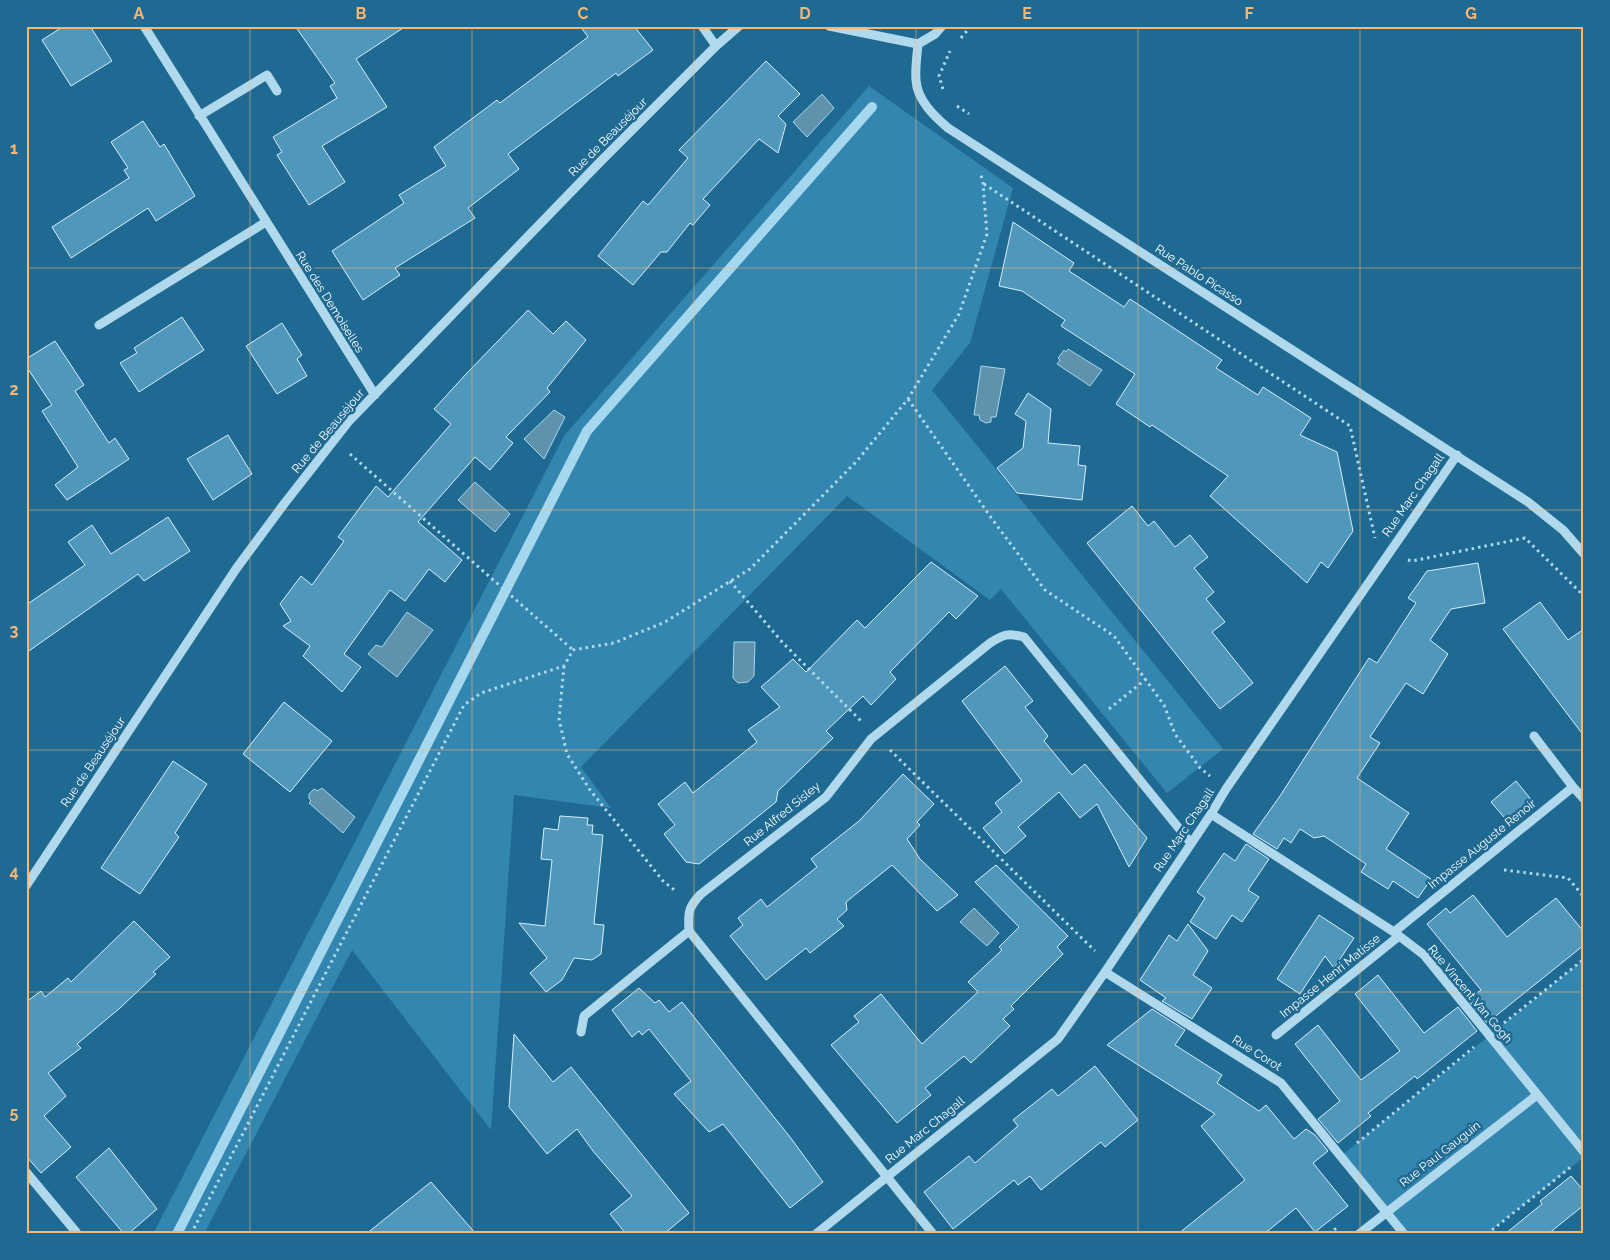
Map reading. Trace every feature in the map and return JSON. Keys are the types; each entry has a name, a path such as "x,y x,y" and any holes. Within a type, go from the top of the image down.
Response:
{"street":[{"name":"Rue des Demoiselles","path":"144,26 375,395"},
{"path":"702,26 716,46"},
{"name":"Rue de Beauséjour","path":"26,886 236,569 349,421 716,46 739,26"},
{"path":"829,26 918,44 935,34 942,26"},
{"name":"Rue Pablo Picasso","path":"918,44 916,82 922,99 933,114 948,128 1528,502 1564,530 1584,554"},
{"path":"200,116 267,75 277,91"},
{"path":"99,324 266,222"},
{"name":"Rue Marc Chagall","path":"816,1234 1058,1039 1107,969 1226,788 1456,455"},
{"name":"Rue Alfred Sisley","path":"692,903 826,797 875,735 990,643 1010,634 1024,637 1190,842"},
{"path":"1534,736 1584,799"},
{"name":"Impasse Auguste Renoir","path":"1396,934 1482,860 1573,786"},
{"name":"Rue Vincent Van Gogh","path":"1210,814 1396,934 1424,955 1584,1152"},
{"path":"692,903 688,916 689,931 933,1234"},
{"path":"581,1032 584,1016 689,931"},
{"name":"Impasse Henri Matisse","path":"1276,1036 1396,934"},
{"name":"Rue Corot","path":"1107,969 1281,1083 1404,1234"},
{"name":"Rue Paul Gauguin","path":"1359,1234 1537,1095"},
{"path":"26,1172 76,1232 74,1234"}],"path":[{"path":"943,91 939,76 950,51 971,26"},
{"path":"573,650 614,643 665,622 750,570 856,462 908,399 959,314 987,234 983,183 971,144 982,125 952,102"},
{"path":"983,183 1350,426 1376,542 1389,552 1412,561 1524,538 1584,596"},
{"path":"908,399 992,519 1045,590 1114,636 1164,705 1175,734 1200,768 1226,788"},
{"path":"334,440 573,650"},
{"path":"730,581 783,643 1107,969"},
{"path":"573,650 564,666 559,718 567,754 590,790 663,881 692,903"},
{"path":"191,1234 464,704 481,694 564,666"},
{"path":"1093,722 1146,679"},
{"path":"1482,860 1490,868 1568,878 1584,897"},
{"path":"1341,1156 1584,959"},
{"path":"1487,1234 1576,1163"}],"shaded area":[{"path":"869,86 1013,188 970,343 932,390 1223,749 1167,793 1001,589 990,600 847,496 581,767 611,808 514,795 491,1130 352,950 204,1234 153,1234 564,436"},
{"path":"822,94 834,108 807,137 793,122"},
{"path":"1068,349 1102,370 1090,386 1057,364 1060,360 1058,358 1064,350 1066,352"},
{"path":"981,366 1005,369 996,417 991,417 991,422 986,423 980,420 979,415 974,415"},
{"path":"554,410 565,417 544,459 524,439"},
{"path":"475,482 510,514 495,532 458,500"},
{"path":"407,612 433,630 397,677 368,654 376,645 382,647"},
{"path":"734,642 755,642 754,676 748,682 738,683 733,678"},
{"path":"322,788 355,817 343,833 309,803 311,801 309,794 314,789 318,791"},
{"path":"974,908 999,933 987,946 960,922"},
{"path":"1584,959 1584,1157 1487,1234 1404,1234 1341,1156"}],"building":[{"path":"64,26 90,26 112,61 71,86 42,40"},
{"path":"295,26 406,26 356,59 387,107 322,146 345,182 309,205 277,155 282,152 273,137 337,98 330,86 335,83"},
{"path":"580,26 634,26 653,50 618,76 616,73 508,154 519,169 468,208 475,218 395,268 400,275 363,300 332,251 404,203 399,195 446,166 434,147 497,100 500,103 588,37"},
{"path":"766,61 800,94 778,116 786,124 778,153 759,139 703,199 710,205 693,225 690,223 667,252 661,252 633,285 598,256 643,201 648,205 688,158 679,150"},
{"path":"143,121 160,147 164,144 195,196 156,221 148,208 71,258 52,227 129,178 124,170 128,168 111,142"},
{"path":"1013,222 1074,263 1069,271 1124,307 1130,299 1222,360 1216,368 1258,395 1263,387 1311,418 1300,435 1337,452 1353,531 1328,568 1321,562 1307,583 1210,496 1228,476 1152,425 1150,427 1116,404 1135,374 1061,326 1065,320 1022,291 999,286"},
{"path":"528,310 553,334 566,321 586,340 547,388 550,392 506,437 513,443 490,470 475,457 418,522 462,560 445,582 429,569 405,601 390,590 344,654 361,667 342,692 303,656 310,646 283,626 291,621 280,604 301,576 312,585 344,541 338,537 376,486 388,497 451,424 434,409"},
{"path":"182,317 204,350 139,392 120,363 137,353 134,348"},
{"path":"282,323 302,355 297,359 307,376 277,394 246,346"},
{"path":"55,341 84,385 75,391 109,443 115,438 129,459 67,500 55,485 78,467 42,411 52,405 26,366 26,359"},
{"path":"1028,393 1051,409 1048,443 1080,446 1078,465 1086,466 1082,500 1017,493 997,468 1023,448 1026,421 1015,414"},
{"path":"228,435 252,474 213,500 187,459"},
{"path":"1132,506 1148,526 1154,521 1175,547 1190,535 1208,557 1194,568 1214,592 1206,599 1225,622 1212,632 1253,683 1220,709 1087,543"},
{"path":"168,517 190,551 144,581 138,574 26,653 26,605 85,565 68,542 92,525 111,554"},
{"path":"931,562 978,596 956,619 949,612 890,672 896,679 871,705 863,696 826,731 833,738 778,791 776,802 699,864 686,862 664,834 675,825 658,804 685,782 693,793 757,742 748,730 780,707 761,687 793,659 806,672 857,620 865,628"},
{"path":"1478,563 1485,603 1451,609 1430,640 1448,654 1423,694 1406,683 1370,737 1380,743 1357,778 1409,813 1386,849 1431,879 1418,898 1393,881 1388,889 1361,872 1366,864 1324,836 1314,838 1300,829 1291,843 1284,838 1277,849 1253,834 1280,796 1369,658 1377,663 1416,603 1408,598 1427,571"},
{"path":"1540,602 1568,640 1584,629 1584,736 1503,629"},
{"path":"1005,666 1033,701 1025,707 1048,736 1044,741 1072,775 1085,764 1147,838 1129,867 1097,804 1080,818 1059,792 1018,827 1026,836 1005,854 983,828 1002,812 995,803 1022,781 962,701"},
{"path":"284,702 332,741 290,792 243,754"},
{"path":"173,761 207,784 175,833 179,837 140,894 101,868"},
{"path":"903,774 934,804 917,822 920,825 907,839 920,859 958,895 937,911 892,865 846,902 847,910 837,919 844,926 810,953 806,948 766,980 730,936 743,925 738,918 761,899 767,907 817,867 811,859 859,821"},
{"path":"1516,781 1534,803 1509,823 1491,802"},
{"path":"560,816 588,818 587,825 593,825 592,834 603,835 594,924 604,925 601,954 592,960 574,958 562,980 546,992 530,973 547,958 519,923 545,926 552,860 541,859 544,828 558,830"},
{"path":"1246,844 1269,859 1248,890 1259,897 1242,922 1232,915 1216,939 1190,922 1205,898 1197,892 1224,853 1235,861"},
{"path":"996,865 1068,936 1057,947 1063,954 1011,1006 1014,1009 1003,1019 1010,1026 971,1063 964,1056 925,1088 931,1095 897,1123 831,1045 859,1022 854,1016 881,994 922,1044 978,992 968,982 1002,950 999,947 1019,927 975,882"},
{"path":"1473,895 1507,937 1556,898 1584,932 1584,945 1487,1023 1468,1000 1481,990 1427,924 1446,908 1450,913"},
{"path":"1319,915 1354,938 1334,968 1325,956 1300,994 1277,979"},
{"path":"134,921 170,957 153,972 156,974 120,1008 77,1044 81,1048 48,1073 66,1096 44,1116 71,1147 41,1173 26,1156 26,1002 41,991 45,997 68,978 71,982"},
{"path":"1188,924 1208,951 1193,975 1212,988 1192,1019 1162,1001 1166,998 1140,980 1169,935 1177,941"},
{"path":"1378,975 1424,1033 1458,1007 1477,1031 1417,1079 1415,1076 1368,1113 1371,1116 1338,1143 1318,1119 1340,1101 1295,1044 1318,1025 1361,1080 1400,1051 1355,994"},
{"path":"639,988 655,1003 659,1000 669,1012 682,1002 790,1137 823,1182 790,1208 723,1124 709,1132 674,1094 691,1081 649,1029 642,1035 639,1031 632,1037 612,1010"},
{"path":"1152,1009 1185,1030 1175,1045 1222,1075 1217,1083 1259,1111 1266,1105 1294,1139 1306,1129 1315,1135 1328,1151 1313,1163 1348,1206 1315,1232 1296,1208 1264,1234 1178,1234 1245,1180 1201,1126 1215,1114 1107,1045"},
{"path":"514,1034 553,1082 571,1067 689,1213 664,1234 626,1234 610,1214 632,1196 593,1151 577,1129 547,1154 509,1107"},
{"path":"1095,1066 1138,1120 1105,1147 1101,1142 1041,1190 1030,1176 1018,1185 1014,1180 953,1229 924,1192 969,1156 975,1163 1018,1126 1013,1120 1052,1089 1058,1096"},
{"path":"109,1148 157,1209 128,1234 124,1234 76,1177"},
{"path":"1571,1176 1584,1191 1584,1205 1548,1234 1505,1234 1542,1204 1540,1201"},
{"path":"431,1182 476,1234 366,1234"}],"waterway":[{"path":"177,1234 587,431 872,107"}]}
